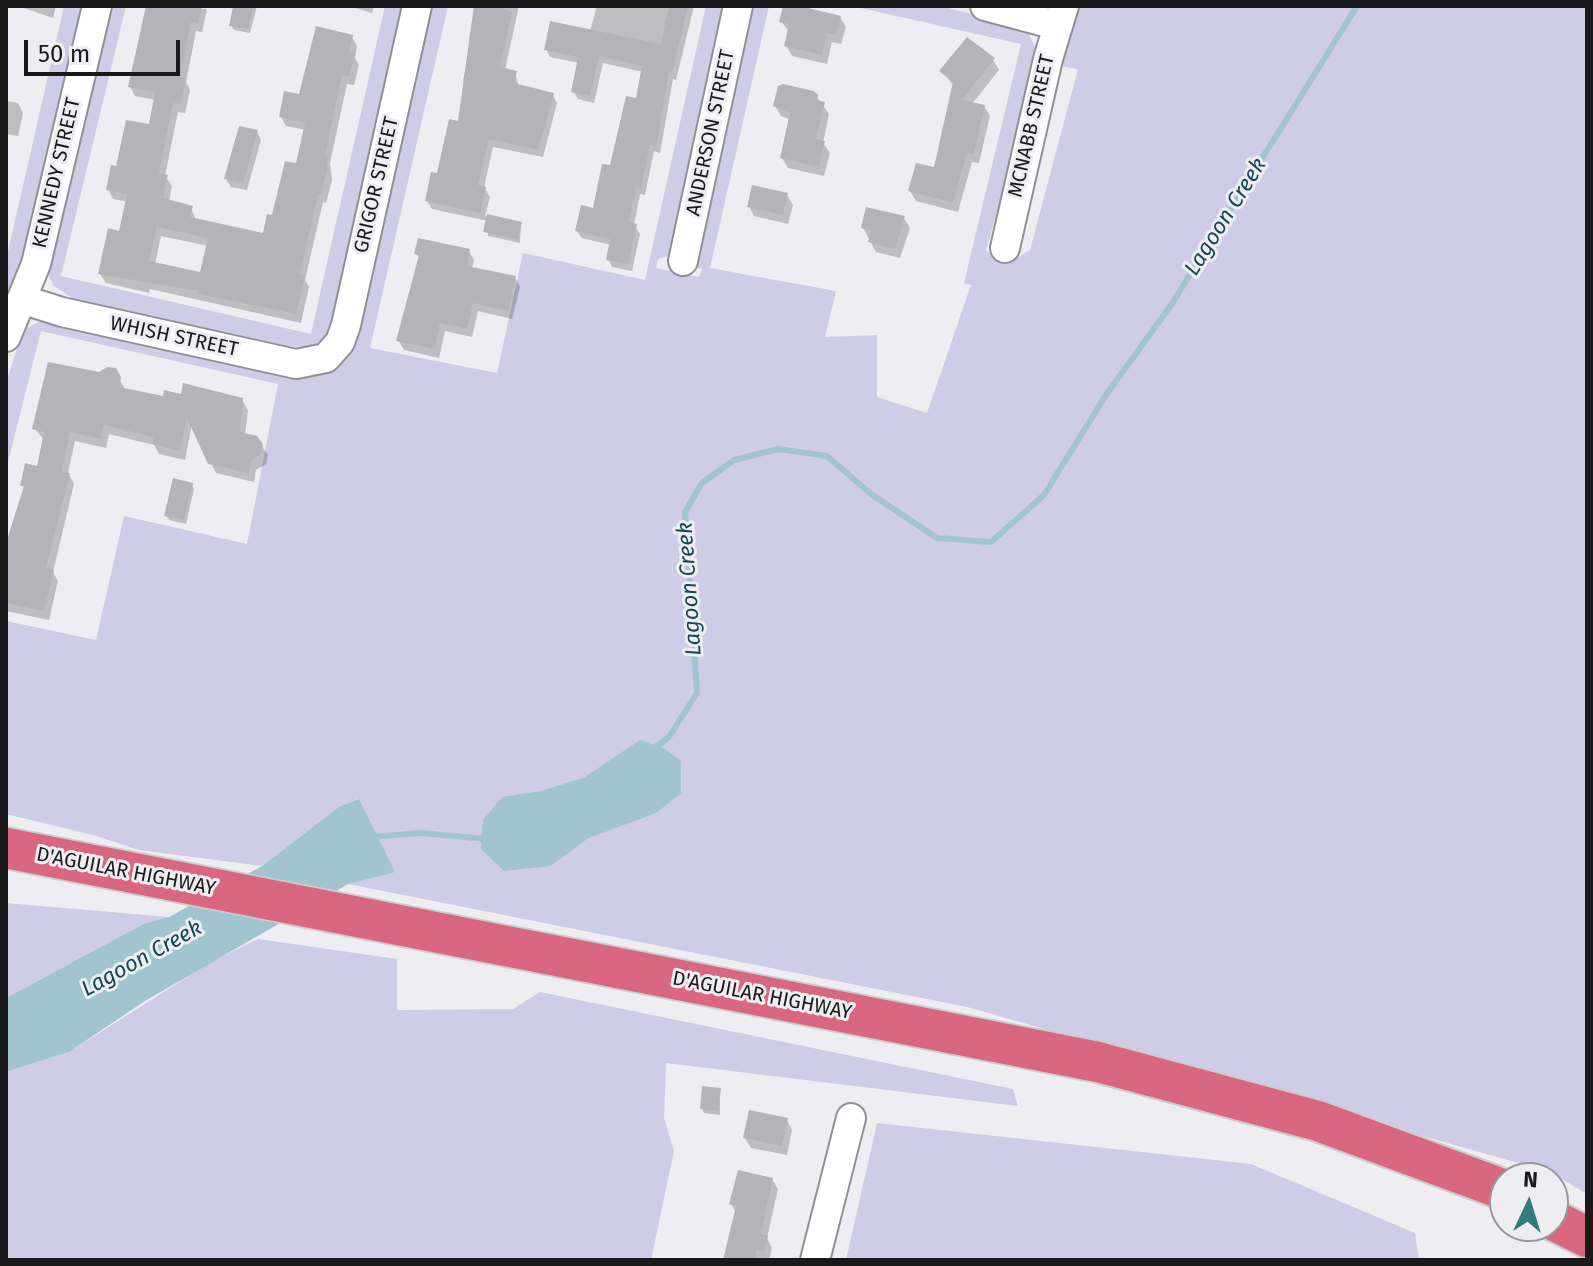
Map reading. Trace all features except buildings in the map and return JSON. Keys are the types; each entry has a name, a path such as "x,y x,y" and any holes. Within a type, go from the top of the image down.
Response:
{"highway":[{"path":"6,833 36,841 59,867"},
{"name":"D'AGUILAR HIGHWAY","path":"6,848 59,867 550,963 1083,1059 1174,1080 1331,1125 1489,1184"},
{"name":"D'AGUILAR HIGHWAY","path":"6,866 59,867"},
{"name":"D'AGUILAR HIGHWAY","path":"550,963 1172,1098 1348,1150 1489,1201"}],"street":[{"name":"KENNEDY STREET","path":"6,337 24,300 36,264 97,6"},
{"name":"GRIGOR STREET","path":"326,358 340,342 346,325 417,6"},
{"name":"ANDERSON STREET","path":"683,261 738,6"},
{"path":"985,6 1060,15"},
{"name":"MCNABB STREET","path":"1005,248 1060,15"},
{"name":"WHISH STREET","path":"24,300 62,312 296,364 326,358"},
{"path":"815,1260 851,1118"}],"shaded area":[{"path":"64,6 81,6 23,269 6,307 6,260"},
{"path":"110,6 126,6 61,276 311,334 385,6 404,6 331,328 318,345 294,347 75,300 54,286 49,277 50,265"},
{"path":"431,6 448,6 370,348 497,373 523,253 645,280 706,6 728,6 668,256 658,259 656,268 699,277 702,269 695,267 746,6 769,6 710,268 836,291 825,337 877,335 877,397 927,413 971,285 964,283 1021,44 852,6 941,6 1025,28 1035,46 1038,63 986,251 1010,262 1030,250 1078,69 1053,65 1071,6 1587,6 1587,1194 1569,1183 1569,1162 1515,1162 967,1007 348,884 358,799 340,806 262,866 139,850 93,835 6,814 6,621 96,640 124,516 247,544 278,384 41,331 6,470 6,383 23,330 43,320 272,371 355,338","holes":["585,777 620,824 589,838 551,866 502,798 542,791"]},
{"path":"6,903 169,917 145,923 6,998"},
{"path":"258,939 397,959 397,1010 513,1009 540,992 1013,1089 1018,1106 666,1063 664,1118 674,1151 651,1260 6,1260 6,1072 69,1052 211,962"},
{"path":"877,1123 1251,1164 1415,1233 1419,1260 846,1260"}],"water":[{"path":"640,740 665,749 681,761 681,793 656,813 589,838 551,866 504,871 481,849 483,820 502,797 541,791 585,777"},
{"path":"359,799 395,872 348,884 145,1001 69,1052 6,1072 6,998 145,923 169,917 262,866 340,806"}],"waterway":[{"name":"Lagoon Creek","path":"652,750 669,737 697,693 685,512 702,483 734,460 778,449 827,456 871,494 937,538 991,542 1044,495 1106,395 1171,305 1357,6"},
{"name":"Lagoon Creek","path":"371,837 420,833 487,839"}]}
